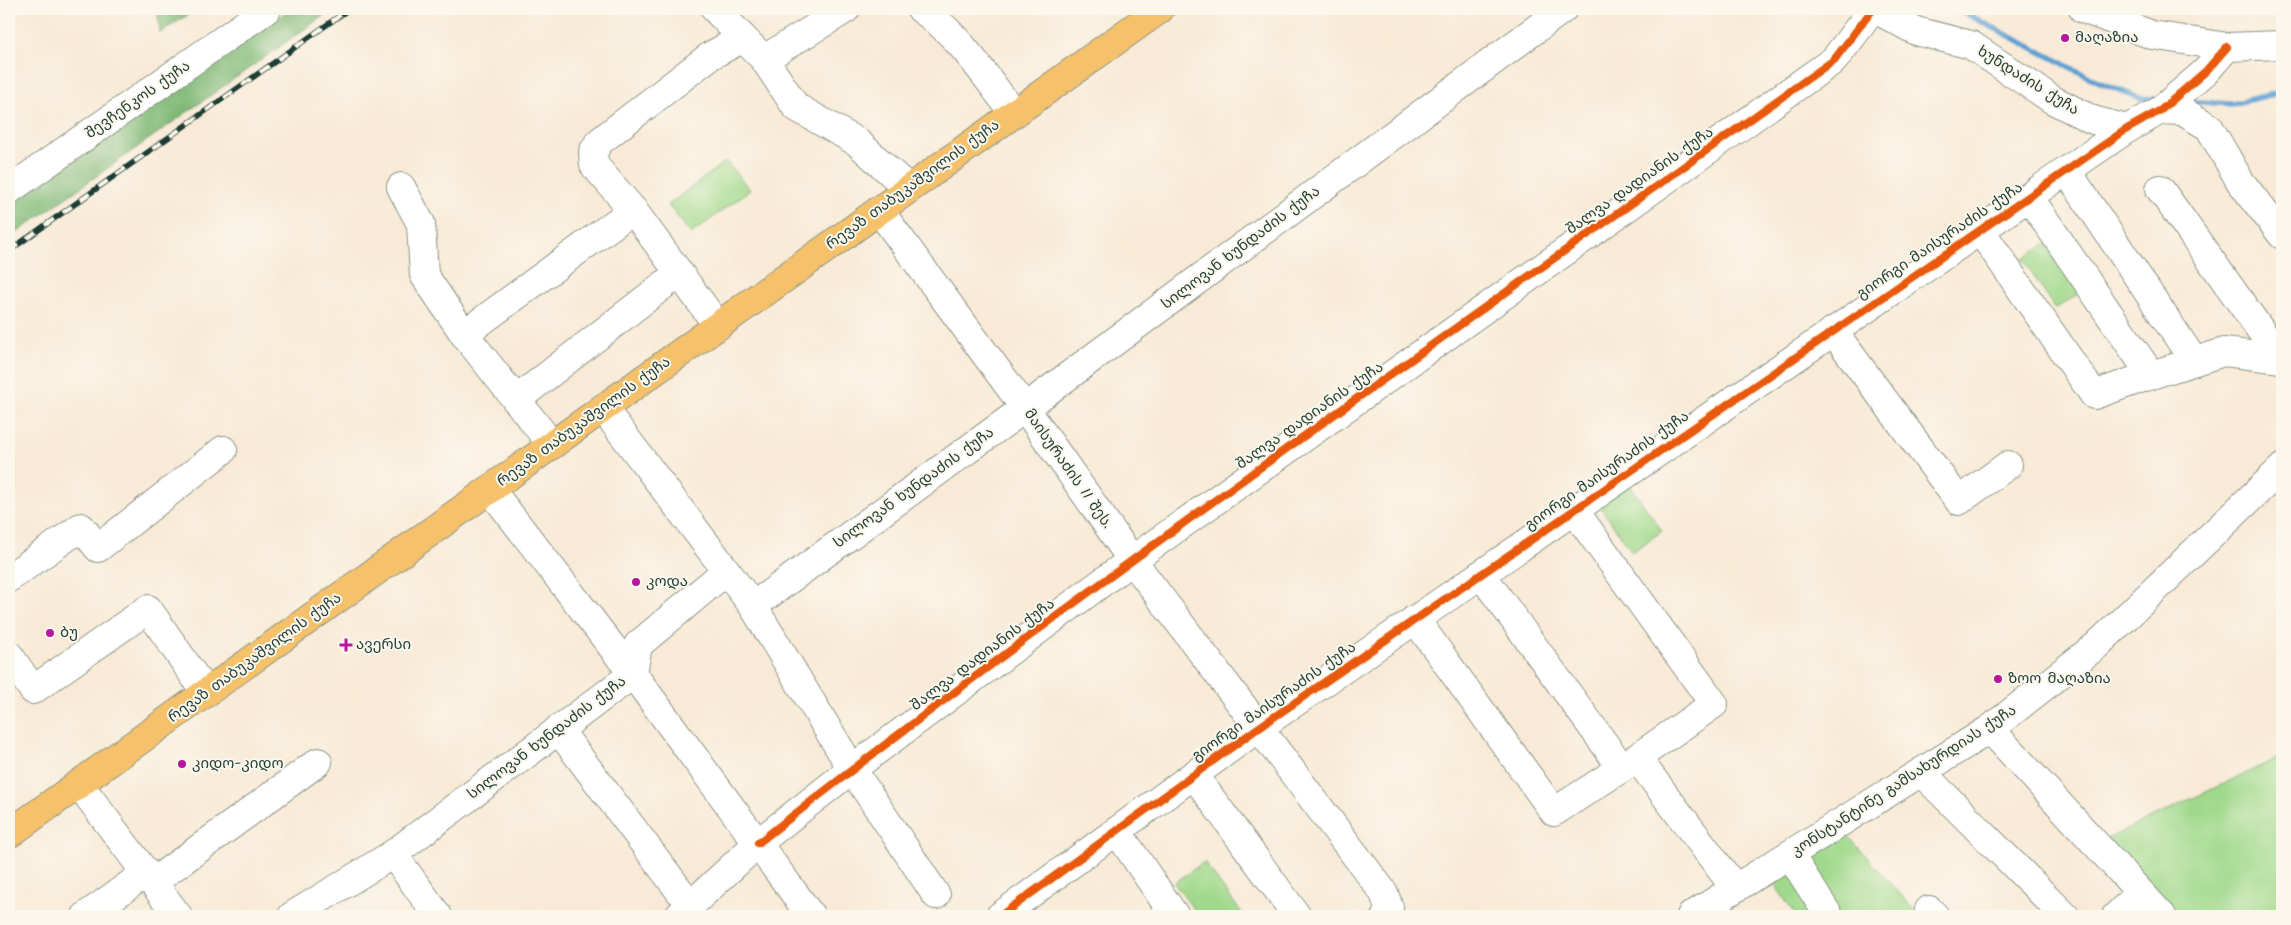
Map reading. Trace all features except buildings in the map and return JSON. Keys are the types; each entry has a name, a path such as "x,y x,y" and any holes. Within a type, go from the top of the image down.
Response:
{"main road":[{"name":"რევაზ თაბუკაშვილის ქუჩა","path":"9,834 1160,9"}],"street":[{"name":"შევჩენკოს ქუჩა","path":"9,190 267,9"},
{"path":"715,9 764,59 796,107 856,142 909,189"},
{"path":"764,59 846,9"},
{"path":"921,9 938,20 957,40 1014,113"},
{"name":"სილოვან ხუნდაძის ქუჩა","path":"753,606 1025,408 1563,9"},
{"name":"ხუნდაძის ქუჩა","path":"1874,9 1916,31 1971,45 2053,100 2093,120 2127,129"},
{"name":"შალვა დადიანის ქუჩა","path":"685,911 758,843 852,769 1132,560 1834,60 1874,9"},
{"path":"2083,9 2152,35 2227,47 2282,45"},
{"path":"718,326 633,210 594,165 594,152 599,142 710,56 743,38"},
{"name":"გიორგი მაისურაძის ქუჩა","path":"1000,916 1027,909 1117,831 1258,728 2127,129 2161,110 2206,71 2227,47"},
{"path":"2161,110 2182,111 2209,127 2240,182 2282,235"},
{"path":"2067,171 2194,361"},
{"path":"401,187 420,224 424,275 464,334 552,445"},
{"path":"2160,189 2282,359"},
{"path":"2029,197 2151,375"},
{"path":"464,334 633,210"},
{"name":"მაისურაძის II შეს.","path":"879,210 1025,408 1132,560 1384,893 1390,908 1386,916"},
{"path":"1980,230 2094,395 2224,352 2282,359"},
{"path":"516,400 679,273"},
{"path":"1833,331 1959,501 2008,465"},
{"path":"603,408 753,606 852,769 936,895"},
{"path":"9,578 81,527 98,548 223,450"},
{"name":"კონსტანტინე გამსახურდიას ქუჩა","path":"1698,914 1735,888 1990,729 2096,646 2282,468"},
{"path":"490,489 633,674 811,916"},
{"path":"1415,619 1554,812 1629,763 1714,704 1574,510"},
{"name":"სილოვან ხუნდაძის ქუჩა","path":"292,916 392,854 633,674 638,645 726,571"},
{"path":"1481,574 1629,763 1735,888"},
{"path":"9,656 33,690 148,608 206,693"},
{"path":"558,729 685,911"},
{"path":"1990,729 2162,916"},
{"path":"86,916 149,877 318,762"},
{"path":"1922,772 2064,916"},
{"path":"1194,775 1297,916"},
{"path":"80,784 178,916"},
{"path":"1117,831 1175,916"},
{"path":"392,854 438,916"},
{"path":"1790,855 1829,916"},
{"path":"2116,916 2140,893"}],"green space":[{"path":"157,9 197,9 160,33"},
{"path":"290,9 333,9 9,238 9,206"},
{"path":"726,161 750,190 691,234 668,205"},
{"path":"2048,243 2080,293 2055,309 2023,259"},
{"path":"1629,484 1662,531 1632,552 1599,505"},
{"path":"2282,756 2282,916 2162,916 2096,844"},
{"path":"1838,825 1920,916 1796,916 1765,870"},
{"path":"1204,862 1244,916 1199,916 1174,883"}],"waterway":[{"path":"1957,9 2101,83 2140,98 2159,99"},
{"path":"2186,101 2232,104 2282,92"}],"railway":[{"path":"9,251 349,9"}],"cycle path":[{"path":"758,843 890,741 1157,543 1427,348 1834,60 1873,9"},
{"path":"1000,916 1258,728 2127,129 2161,110 2206,71 2227,47"}],"place":[{"name":"მაღაზია","path":"2065,38"},
{"name":"კოდა","path":"636,582"},
{"name":"ბუ","path":"50,633"},
{"name":"ავერსი","path":"346,645"},
{"name":"ზოო მაღაზია","path":"1998,679"},
{"name":"კიდო-კიდო","path":"182,764"}]}
